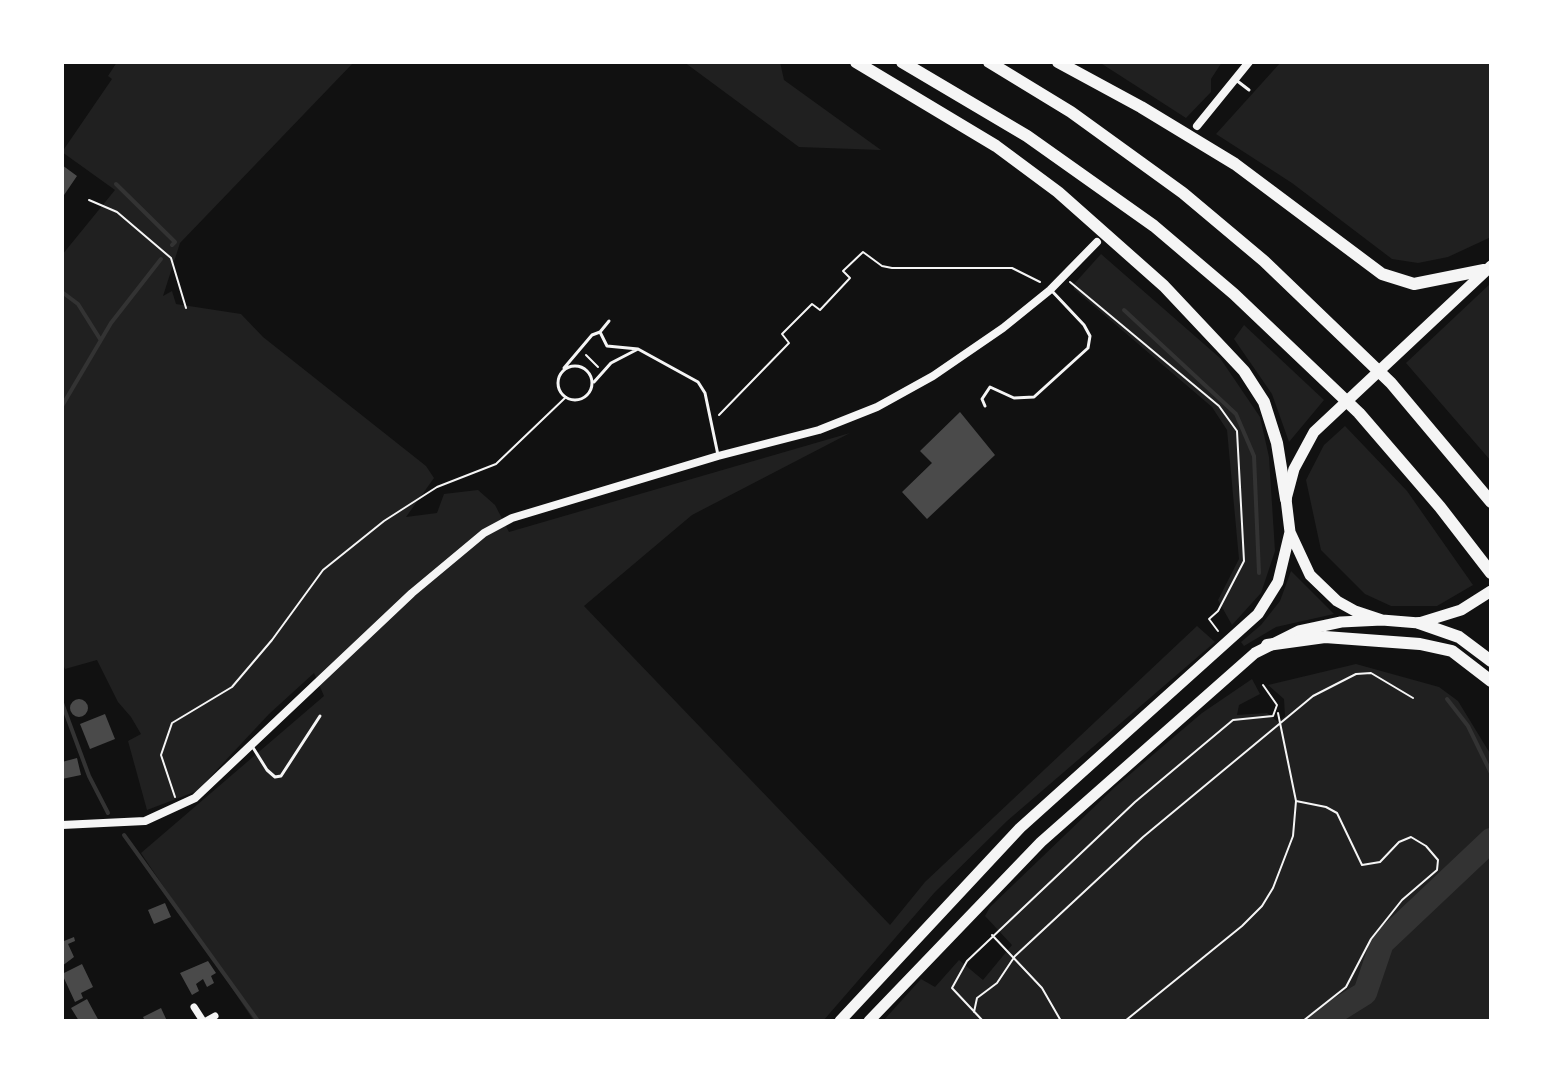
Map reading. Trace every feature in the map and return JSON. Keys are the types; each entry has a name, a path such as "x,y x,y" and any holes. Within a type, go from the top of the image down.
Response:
{"highway":[{"path":"856,62 996,146 1058,192 1164,286 1244,371 1264,402 1277,443 1286,499"},
{"path":"902,62 1027,136 1154,226 1234,294 1359,413 1431,496 1490,572"},
{"path":"989,62 1071,112 1183,193 1264,261 1391,383 1491,502"},
{"path":"1058,62 1141,107 1235,164 1382,274 1414,284 1488,268"},
{"path":"1419,623 1459,637 1491,661"},
{"path":"1267,645 1325,637 1420,644 1452,651 1491,681"}],"main road":[{"path":"1382,620 1337,601 1310,575 1290,532 1286,499 1294,469 1314,432 1488,268"},
{"path":"840,1021 1020,828 1258,614 1278,582 1290,532"},
{"path":"869,1021 922,962 1052,832 1267,645 1315,627 1382,620 1419,623 1461,610 1491,591"}],"street":[{"path":"1197,126 1249,62"},
{"path":"62,825 145,821 180,807 207,787 250,742 412,593 484,533 512,518 718,456 819,430 877,407 944,368 1003,328 1050,290 1097,242"},
{"path":"194,1007 204,1021 215,1016"}],"lane":[{"path":"1235,80 1249,90"},
{"path":"985,406 982,399 990,387 1014,398 1034,397 1088,348 1090,336 1084,325 1050,290"},
{"path":"609,321 579,348 562,371 558,382 566,397 583,398 611,363 638,349"},
{"path":"600,332 607,346 638,349 698,382 705,393 718,456"},
{"path":"562,371 571,366 581,367 590,373 592,383"},
{"path":"250,742 267,770 275,777 281,776 320,716"}],"path":[{"path":"89,200 117,212 171,258 186,308"},
{"path":"711,426 789,343 782,334 812,304 820,310 850,278 843,271 863,252 882,266 892,268 1019,270 1050,290"},
{"path":"1063,276 1219,406 1237,431 1244,561 1218,611 1209,619 1221,634"},
{"path":"579,348 603,372"},
{"path":"180,807 167,782 161,755 172,723 232,687 272,640 323,570 384,521 437,487 496,464 566,397"},
{"path":"974,1012 977,998 997,983 1015,956 1143,837 1281,726 1313,696 1356,674 1371,673 1413,698"},
{"path":"1125,1021 1262,906 1286,859 1293,836 1296,801 1277,705 1263,685"},
{"path":"983,1021 952,988 967,961 1135,802 1233,720 1273,716 1277,712"},
{"path":"1296,801 1326,807 1337,813 1362,865 1380,862 1399,842 1411,837 1426,846 1438,860 1437,870 1402,900 1371,939 1346,987 1303,1021"},
{"path":"992,935 1042,988 1061,1021"}],"shaded area":[{"path":"117,62 354,62 180,243 163,296 172,291 176,304 241,314 263,337 426,466 434,478 406,517 437,513 444,494 478,490 495,505 509,532 850,433 692,515 584,606 890,925 925,882 1197,626 1215,642 1007,821 935,892 823,1021 254,1021 141,853 324,696 314,673 269,714 197,791 147,810 128,741 141,734 118,702 97,660 65,669 62,662 62,255 115,190 62,152 112,79 108,76"},
{"path":"684,62 780,62 784,80 881,150 799,147"},
{"path":"1099,62 1222,62 1211,79 1211,92 1186,118"},
{"path":"1281,62 1491,62 1491,237 1448,257 1418,263 1392,259 1292,183 1216,134"},
{"path":"1101,254 1220,358 1260,417 1269,457 1275,551 1261,593 1232,625 1218,600 1239,559 1227,430 1212,407 1074,289 1074,284"},
{"path":"1491,283 1491,461 1406,363"},
{"path":"1244,325 1324,400 1289,442 1272,394 1234,339"},
{"path":"1345,426 1407,491 1473,585 1437,606 1391,606 1365,594 1321,550 1306,480 1324,445"},
{"path":"1291,571 1334,614 1276,627 1244,646 1241,642 1261,625 1280,601"},
{"path":"1356,664 1439,687 1458,701 1491,755 1491,1021 883,1021 921,979 935,987 959,960 983,980 1012,945 985,916 990,907 1115,787 1202,713 1252,679 1260,694 1239,705 1237,715 1267,713 1278,722 1285,716 1284,699 1268,685"}],"building":[{"path":"62,165 77,176 62,198"},
{"path":"960,412 995,455 927,519 902,492 932,463 920,451"},
{"path":"79,699 88,708 79,717 70,708"},
{"path":"105,714 115,739 90,749 80,724"},
{"path":"77,758 81,775 62,779 62,762"},
{"path":"165,903 171,917 154,924 148,910"},
{"path":"62,936 64,941 74,937 75,941 68,944 74,957 62,966"},
{"path":"208,961 216,973 211,976 214,983 207,987 203,979 196,984 199,991 192,995 180,973"},
{"path":"82,964 93,987 81,993 83,998 75,1002 62,974"},
{"path":"87,999 99,1021 79,1021 71,1008"},
{"path":"161,1008 167,1021 145,1021 143,1017"}],"waterway":[{"path":"116,184 175,242 172,245"},
{"path":"62,406 111,323 161,259"},
{"path":"62,292 78,304 100,339"},
{"path":"1124,310 1236,414 1254,456 1259,573"},
{"path":"1447,699 1468,726 1491,773"},
{"path":"62,703 89,776 108,813"},
{"path":"124,835 258,1021"},
{"path":"1320,1021 1365,993 1382,943 1491,840"},
{"path":"1328,1013 1343,1021"}]}
